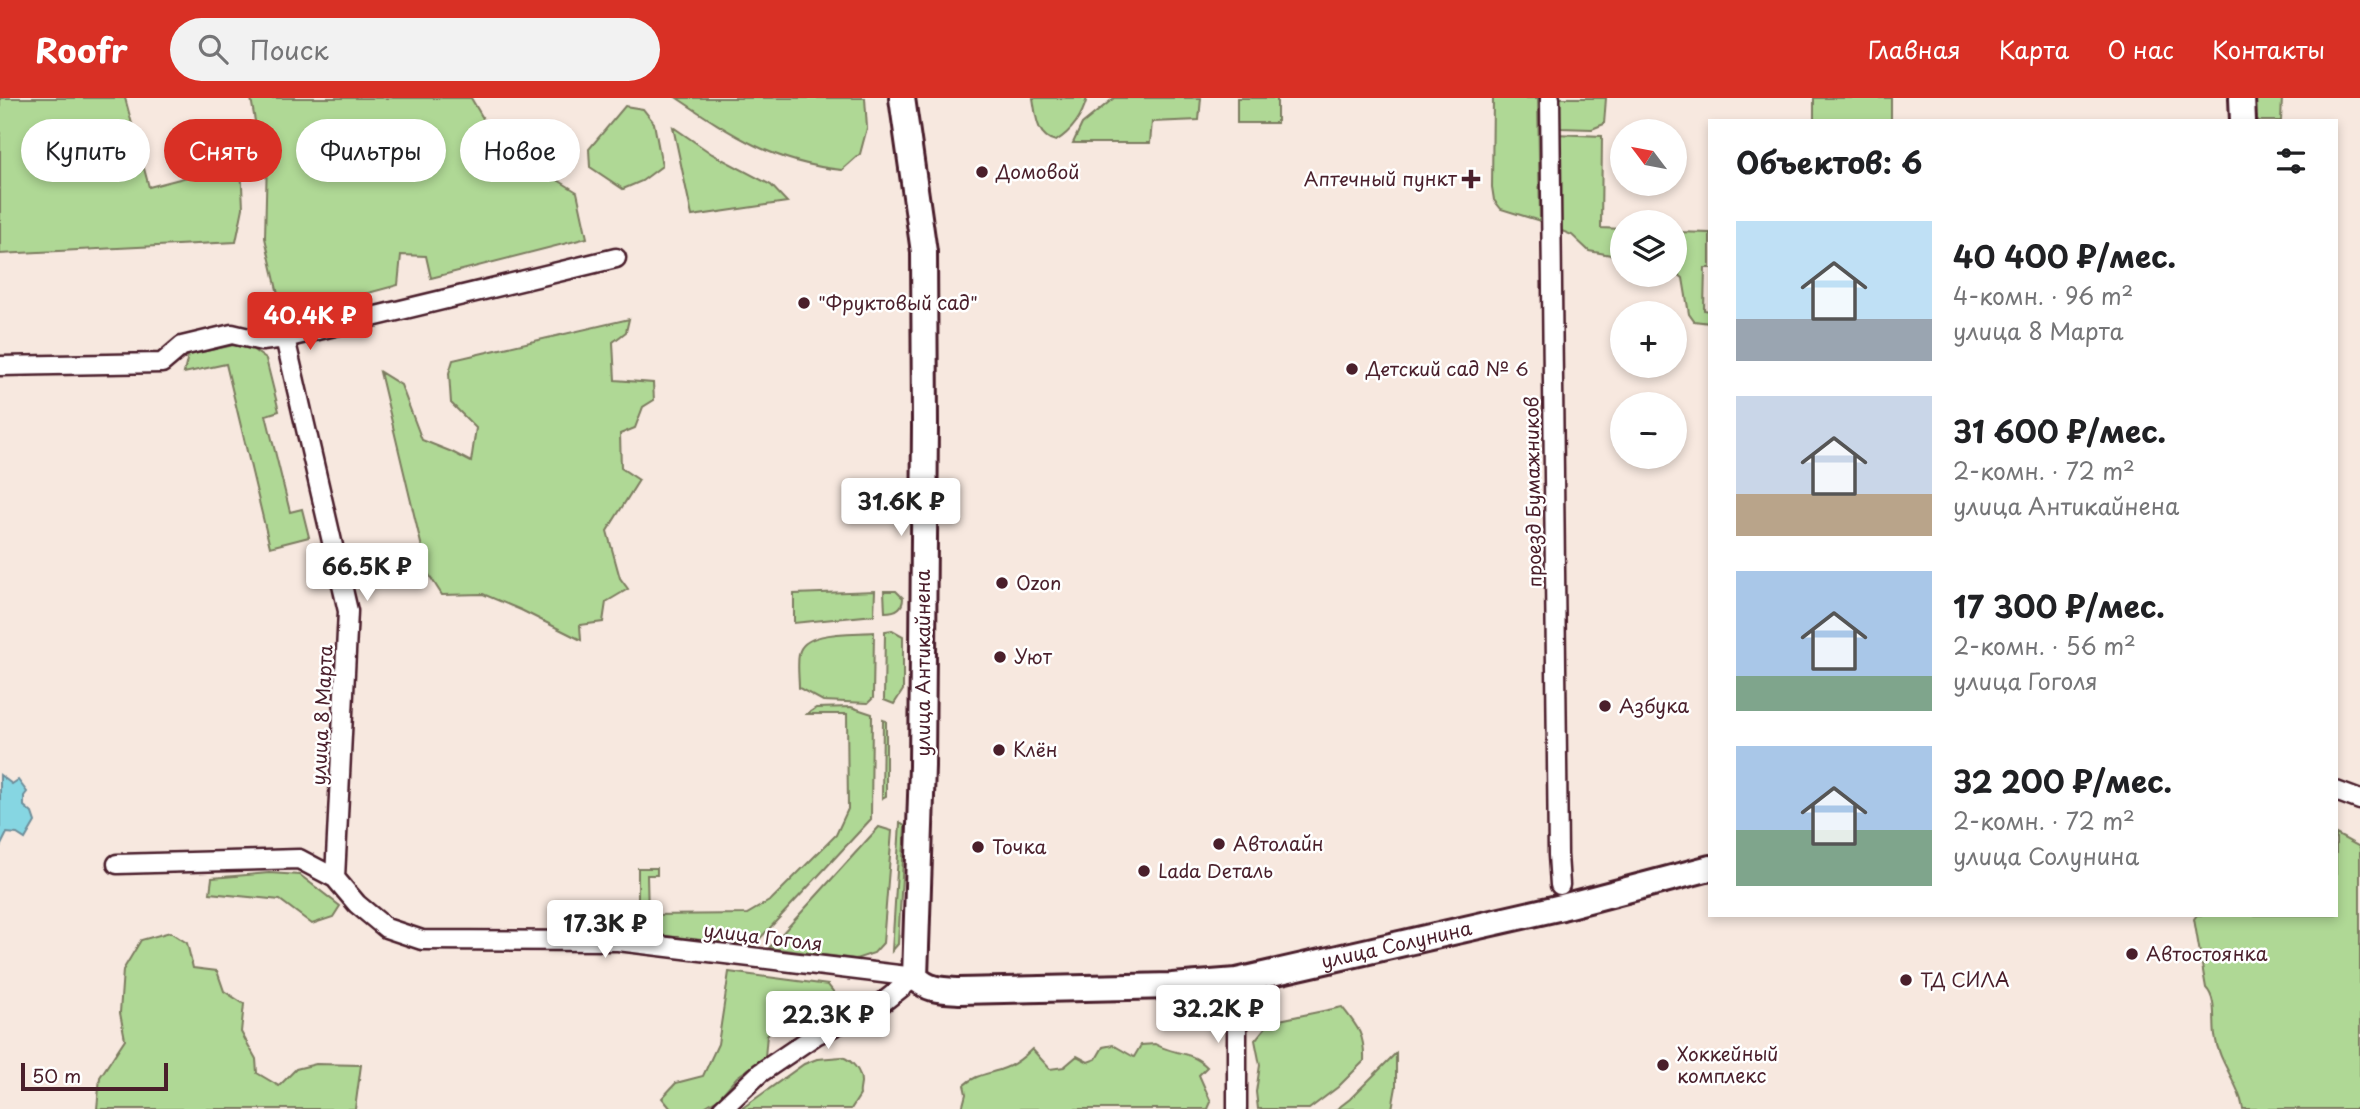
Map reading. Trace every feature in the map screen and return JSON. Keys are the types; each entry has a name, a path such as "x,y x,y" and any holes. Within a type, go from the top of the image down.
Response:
{"street":[{"name":"улица Антикайнена","path":"902,98 923,252 925,426 922,766 915,976"},
{"name":"проезд Бумажников","path":"1550,98 1560,885"},
{"path":"2242,98 2243,119"},
{"path":"0,366 162,363 181,346 232,334 262,341 285,338 616,258"},
{"name":"улица 8 Марта","path":"285,338 348,611 335,878"},
{"path":"2338,792 2360,800"},
{"path":"117,864 299,859 335,878"},
{"name":"улица Солунина","path":"915,976 931,989 958,992 1172,986 1237,981 1562,906 1708,868"},
{"name":"улица Гоголя","path":"335,878 357,904 386,928 422,940 618,941 915,976"},
{"path":"722,1109 771,1066 816,1035 881,1003 915,976"},
{"path":"1237,981 1237,1109"}],"green space":[{"path":"0,98 125,98 131,119 21,119 21,182 148,182 149,187 168,182 242,182 243,208 236,242 0,254"},
{"path":"251,98 471,98 483,119 460,119 460,182 561,182 577,192 587,238 431,278 426,256 401,255 398,285 283,316 265,238 266,182 282,182 282,119 255,119"},
{"path":"677,98 865,98 867,128 860,154 842,170 774,154 735,135"},
{"path":"1033,98 1087,98 1076,123 1056,141 1049,139 1041,130"},
{"path":"1114,98 1201,98 1199,120 1152,122 1150,143 1073,143 1082,124"},
{"path":"1237,98 1277,98 1277,123 1237,123"},
{"path":"1493,98 1538,98 1540,221 1501,209 1494,200"},
{"path":"1553,98 1606,98 1604,124 1592,129 1560,128 1555,124"},
{"path":"1814,98 1891,98 1891,119 1814,119"},
{"path":"2251,98 2282,98 2281,119 2251,119"},
{"path":"625,106 643,109 654,123 662,166 642,181 623,189 590,167 589,149"},
{"path":"673,127 712,154 771,185 787,202 692,216"},
{"path":"1555,134 1602,136 1601,228 1610,228 1610,255 1589,251 1572,235 1557,229"},
{"path":"1687,232 1708,233 1704,310 1708,311 1708,323 1694,321 1689,314 1684,287 1687,287"},
{"path":"629,319 626,332 613,342 615,380 653,383 654,400 643,407 635,428 620,434 621,468 639,480 607,531 620,578 628,589 606,602 603,622 580,625 581,640 483,594 442,595 428,573 380,372 401,385 422,440 471,462 476,428 451,403 449,373 453,360"},
{"path":"234,345 252,349 266,359 279,411 266,415 290,512 302,509 309,537 270,547 226,364 184,373 188,355"},
{"path":"875,591 874,615 794,623 794,594"},
{"path":"884,591 896,591 903,598 900,607 885,612"},
{"path":"892,630 903,636 903,690 894,704 884,700 885,631"},
{"path":"874,632 873,698 868,703 823,701 799,688 799,654 803,646 819,637"},
{"path":"851,707 872,714 871,819 753,946 658,935 638,915 638,868 657,868 657,875 647,875 648,915 747,914 771,900 836,835 848,809 847,714 807,714 816,708"},
{"path":"883,720 886,721 886,796 882,798"},
{"path":"900,823 905,826 898,944 892,951"},
{"path":"879,827 892,831 883,943 874,953 856,959 769,948"},
{"path":"2338,835 2360,847 2360,1109 2243,1109 2238,1090 2217,1046 2212,998 2206,988 2194,919 2338,917"},
{"path":"269,873 300,875 340,906 333,917 312,924 280,900 210,893 212,878"},
{"path":"170,932 187,943 193,968 217,971 224,991 244,1004 241,1032 256,1059 257,1073 279,1086 296,1069 316,1064 361,1065 355,1109 97,1109 100,1077 125,1039 120,1013 123,970 141,940"},
{"path":"729,972 828,985 835,994 838,1005 829,1017 784,1017 767,1035 765,1057 737,1077 719,1098 701,1109 671,1109 662,1098 676,1083 703,1076 718,1044"},
{"path":"1342,1007 1359,1032 1364,1061 1338,1087 1309,1109 1258,1109 1256,1092 1260,1065 1255,1040 1270,1022"},
{"path":"1155,1044 1188,1055 1207,1067 1199,1075 1211,1102 1208,1109 962,1109 966,1094 964,1085 978,1076 1013,1064 1032,1049 1050,1069 1064,1067 1077,1056 1088,1062 1096,1059 1103,1047 1113,1045 1134,1057 1141,1045"},
{"path":"1396,1053 1396,1087 1392,1109 1337,1109 1350,1099"},
{"path":"842,1057 855,1066 861,1078 860,1095 851,1109 741,1109 804,1064 817,1059"}],"water":[{"path":"0,775 12,784 18,780 27,792 24,806 32,813 35,822 25,839 17,834 7,833 0,847"}],"place":[{"name":"Домовой","path":"982,172"},
{"name":"Аптечный пункт","path":"1471,179"},
{"name":"\"Фруктовый сад\"","path":"804,303"},
{"name":"Детский сад № 6","path":"1352,369"},
{"name":"Ozon","path":"1002,583"},
{"name":"Уют","path":"1000,657"},
{"name":"Азбука","path":"1605,706"},
{"name":"Клён","path":"999,750"},
{"name":"Автолайн","path":"1219,844"},
{"name":"Точка","path":"978,847"},
{"name":"Lada Dеталь","path":"1144,871"},
{"name":"Автостоянка","path":"2132,954"},
{"name":"ТД СИЛА","path":"1906,980"},
{"name":"Хоккейный комплекс","path":"1663,1065"}]}
